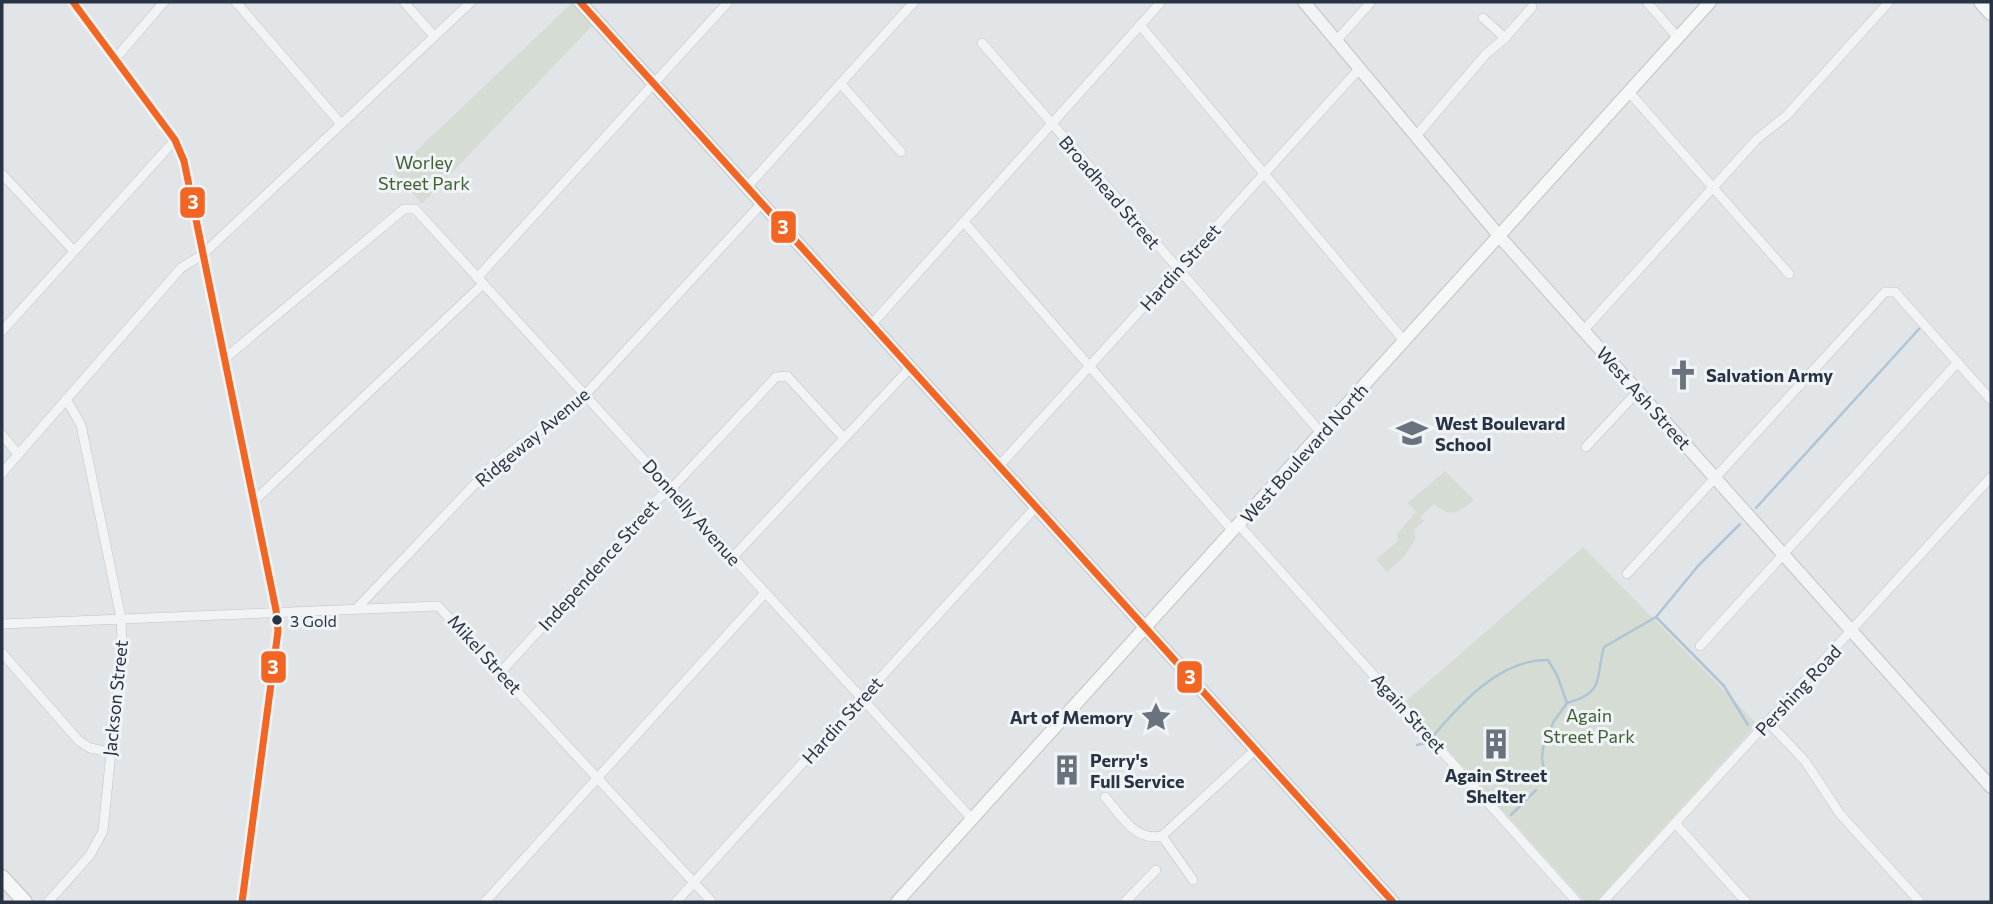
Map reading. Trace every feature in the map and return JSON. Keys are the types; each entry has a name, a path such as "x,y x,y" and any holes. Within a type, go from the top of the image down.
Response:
{"main road":[{"name":"West Boulevard North","path":"897,902 1322,435 1710,2"},
{"path":"1982,2 1991,13"},
{"path":"2,877 25,902"}],"street":[{"path":"73,2 175,140 184,161 276,610 278,631 242,902"},
{"path":"115,59 164,2"},
{"path":"236,2 341,124"},
{"path":"404,2 434,36"},
{"path":"2,473 181,268 202,255 471,2"},
{"path":"580,2 1393,902"},
{"path":"254,502 480,281 728,2"},
{"path":"747,187 914,2"},
{"path":"871,325 1161,2"},
{"name":"West Ash Street","path":"1304,2 1500,237 1991,787"},
{"path":"1336,40 1371,2"},
{"path":"1647,2 1678,38"},
{"path":"1583,331 1757,139 1786,116 1889,2"},
{"path":"1416,136 1486,54 1505,38 1532,7"},
{"path":"1483,18 1505,38"},
{"path":"1140,25 1405,342"},
{"name":"Broadhead Street","path":"982,43 1322,435"},
{"name":"Hardin Street","path":"999,466 1360,68"},
{"path":"841,83 901,152"},
{"path":"1629,92 1789,274"},
{"path":"2,331 175,140"},
{"path":"2,174 74,251"},
{"name":"Ridgeway Avenue","path":"358,607 490,468 584,396 762,204"},
{"name":"Donnelly Avenue","path":"224,359 410,207 972,819"},
{"name":"Again Street","path":"964,222 1236,528 1577,902"},
{"path":"1626,575 1885,292 1891,290 1991,400"},
{"path":"1700,646 1958,362"},
{"path":"733,557 910,368"},
{"name":"Independence Street","path":"501,673 660,497 671,489 776,377 787,376 844,438"},
{"path":"1586,447 1638,390"},
{"name":"Jackson Street","path":"48,902 90,855 103,831 122,644 121,618 81,425 66,399"},
{"path":"2,435 18,454"},
{"name":"Pershing Road","path":"1603,902 1991,477"},
{"name":"Hardin Street","path":"677,902 1036,507"},
{"path":"485,902 765,593"},
{"name":"Mikel Street","path":"2,624 276,610 438,606 712,902"},
{"path":"2,653 79,741 90,748 109,752"},
{"path":"1768,722 1805,761 1840,814 1920,902"},
{"path":"1105,797 1137,833 1146,838 1163,836 1255,750"},
{"path":"1675,823 1746,902"},
{"path":"1163,836 1193,880"},
{"path":"1125,902 1156,870"}],"green space":[{"name":"Worley Street Park","path":"572,3 592,26 422,204 394,172"},
{"path":"1445,471 1474,500 1454,512 1444,511 1434,504 1420,517 1424,521 1414,530 1416,538 1403,558 1387,572 1376,559 1398,541 1397,534 1416,512 1408,503"},
{"name":"Again Street Park","path":"1583,547 1757,724 1596,902 1585,902 1405,702"}],"waterway":[{"path":"1756,508 1919,329"},
{"path":"1740,524 1698,566 1656,617 1724,686 1748,725"},
{"path":"1546,780 1543,748 1554,721 1567,703 1588,695 1593,689 1604,647 1656,617"},
{"path":"1434,735 1457,709 1484,685 1514,667 1531,662 1548,660 1557,675 1567,703"},
{"path":"1417,745 1425,743"},
{"path":"1511,815 1536,790"}],"transit line":[{"name":"3","path":"73,2 175,140 184,161 276,610 278,631 242,902"},
{"name":"3","path":"580,2 1393,902"}],"place":[{"name":"Salvation Army","path":"1683,375"},
{"name":"West Boulevard School","path":"1412,433"},
{"name":"3 Gold","path":"277,620"},
{"name":"Art of Memory","path":"1156,717"},
{"name":"Again Street Shelter","path":"1496,744"},
{"name":"Perry's Full Service","path":"1067,770"}]}
